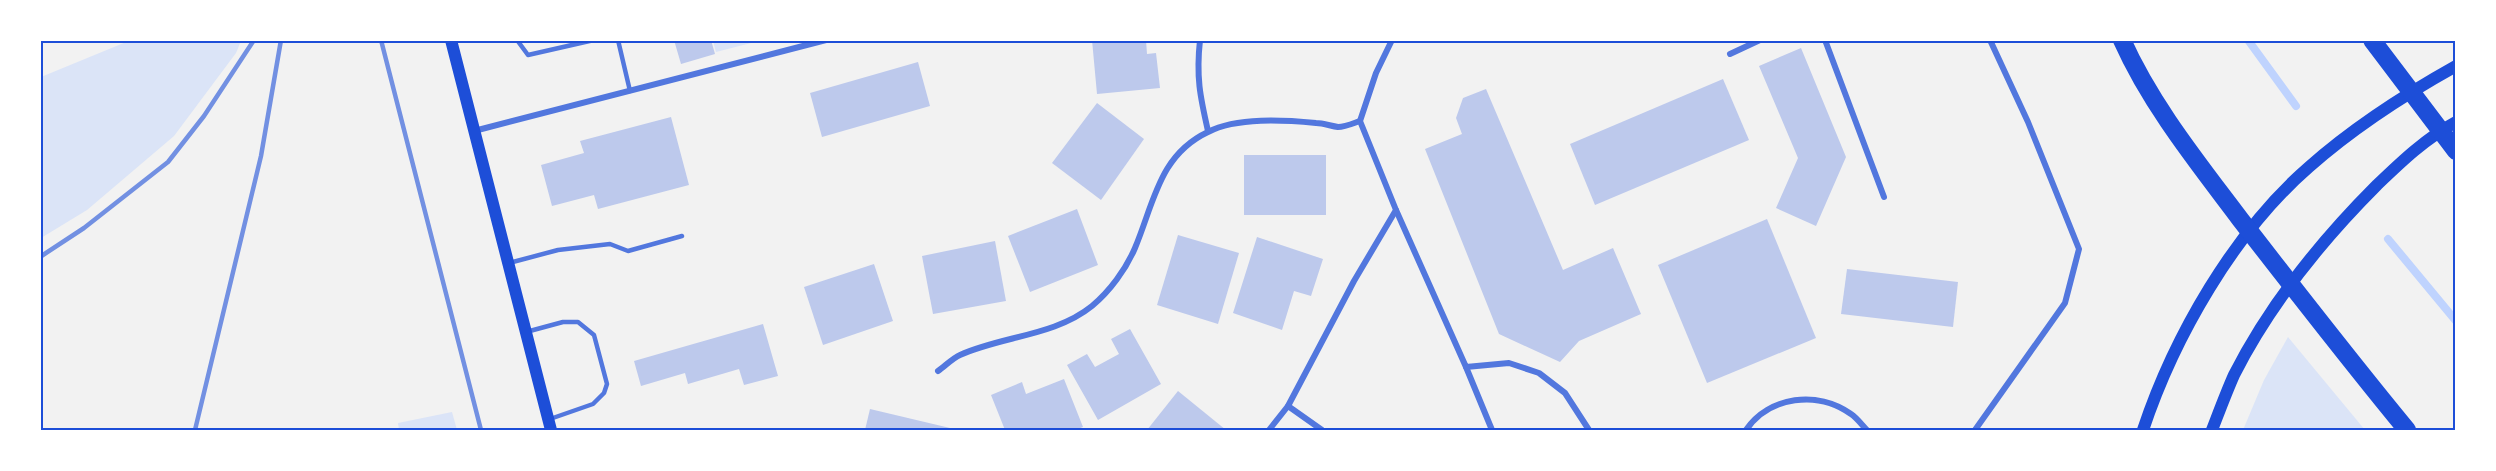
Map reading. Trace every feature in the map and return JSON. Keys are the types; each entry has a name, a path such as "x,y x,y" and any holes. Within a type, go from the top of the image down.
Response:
{"highway":[{"path":"2122,40 2161,109 2209,178 2407,430"},
{"path":"2372,40 2411,93 2448,126 2456,151"}],"main road":[{"path":"451,40 550,425"},
{"path":"2143,430 2150,408 2173,357 2206,294 2236,250 2273,203 2308,168 2344,139 2411,93 2456,66"},
{"path":"2212,430 2239,367 2260,329 2303,266 2350,212 2398,165 2448,126"}],"street":[{"path":"474,131 826,40"},
{"path":"1200,40 1197,68 1198,87 1208,131"},
{"path":"1392,40 1376,73 1360,121 1396,210 1492,430"},
{"path":"1730,54 1760,40"},
{"path":"1825,40 1884,197"},
{"path":"1975,430 2065,303 2079,249 2028,122 1990,40"},
{"path":"938,371 959,355 1052,327 1091,307 1106,293 1135,249 1155,193 1177,152 1208,131 1243,123 1279,120 1340,127 1360,121"},
{"path":"1269,430 1288,406 1354,281 1396,210"},
{"path":"1466,367 1509,363 1539,373 1565,393 1588,429 1577,430"},
{"path":"1746,430 1759,416 1771,408 1798,399 1812,399 1840,407 1853,415 1868,430"},
{"path":"1288,406 1322,430"}],"lane":[{"path":"517,40 528,55 594,40"},
{"path":"618,40 630,91"},
{"path":"509,263 558,250 610,244 628,251 682,236"},
{"path":"526,332 563,322 578,322 594,335 607,384 604,393 593,404 550,425"}],"shaded area":[{"path":"131,40 241,41 236,53 174,136 87,210 41,238 41,77"},
{"path":"713,40 759,41 716,52"},
{"path":"2288,337 2365,430 2243,430 2264,380"},
{"path":"452,412 457,430 399,430 398,423"}],"building":[{"path":"674,40 711,40 715,54 681,64"},
{"path":"1092,40 1146,40 1147,54 1156,53 1160,88 1097,94"},
{"path":"1801,48 1846,157 1816,226 1776,208 1798,158 1759,66"},
{"path":"918,62 930,106 822,137 810,93"},
{"path":"1723,79 1749,140 1595,205 1570,144"},
{"path":"1486,89 1563,270 1613,248 1641,314 1579,341 1560,362 1499,334 1425,149 1462,134 1456,118 1463,98"},
{"path":"1097,103 1144,139 1101,200 1052,163"},
{"path":"671,117 689,185 598,209 594,195 552,206 541,165 584,153 580,141"},
{"path":"1244,155 1326,155 1326,215 1244,215"},
{"path":"1077,209 1098,265 1030,292 1008,236"},
{"path":"1767,219 1816,338 1707,383 1658,265"},
{"path":"1178,235 1239,253 1218,324 1157,305"},
{"path":"1257,237 1323,259 1311,296 1294,291 1282,330 1233,313"},
{"path":"995,241 1006,301 933,314 922,256"},
{"path":"874,264 893,321 823,345 804,287"},
{"path":"1847,269 1958,282 1953,327 1841,314"},
{"path":"763,324 778,376 744,385 739,369 688,384 685,373 641,386 634,361"},
{"path":"1130,329 1161,384 1098,420 1067,365 1087,354 1095,367 1119,354 1111,339"},
{"path":"1064,379 1083,427 1075,430 1005,430 991,395 1022,382 1026,394"},
{"path":"1178,391 1226,430 1147,430"},
{"path":"870,409 950,428 950,430 865,430"}],"waterway":[{"path":"2248,40 2296,106"},
{"path":"2388,239 2456,321"}],"railway":[{"path":"40,257 84,228 168,162 204,116 254,40"},
{"path":"195,430 261,156 281,40"},
{"path":"381,40 481,430"}]}
